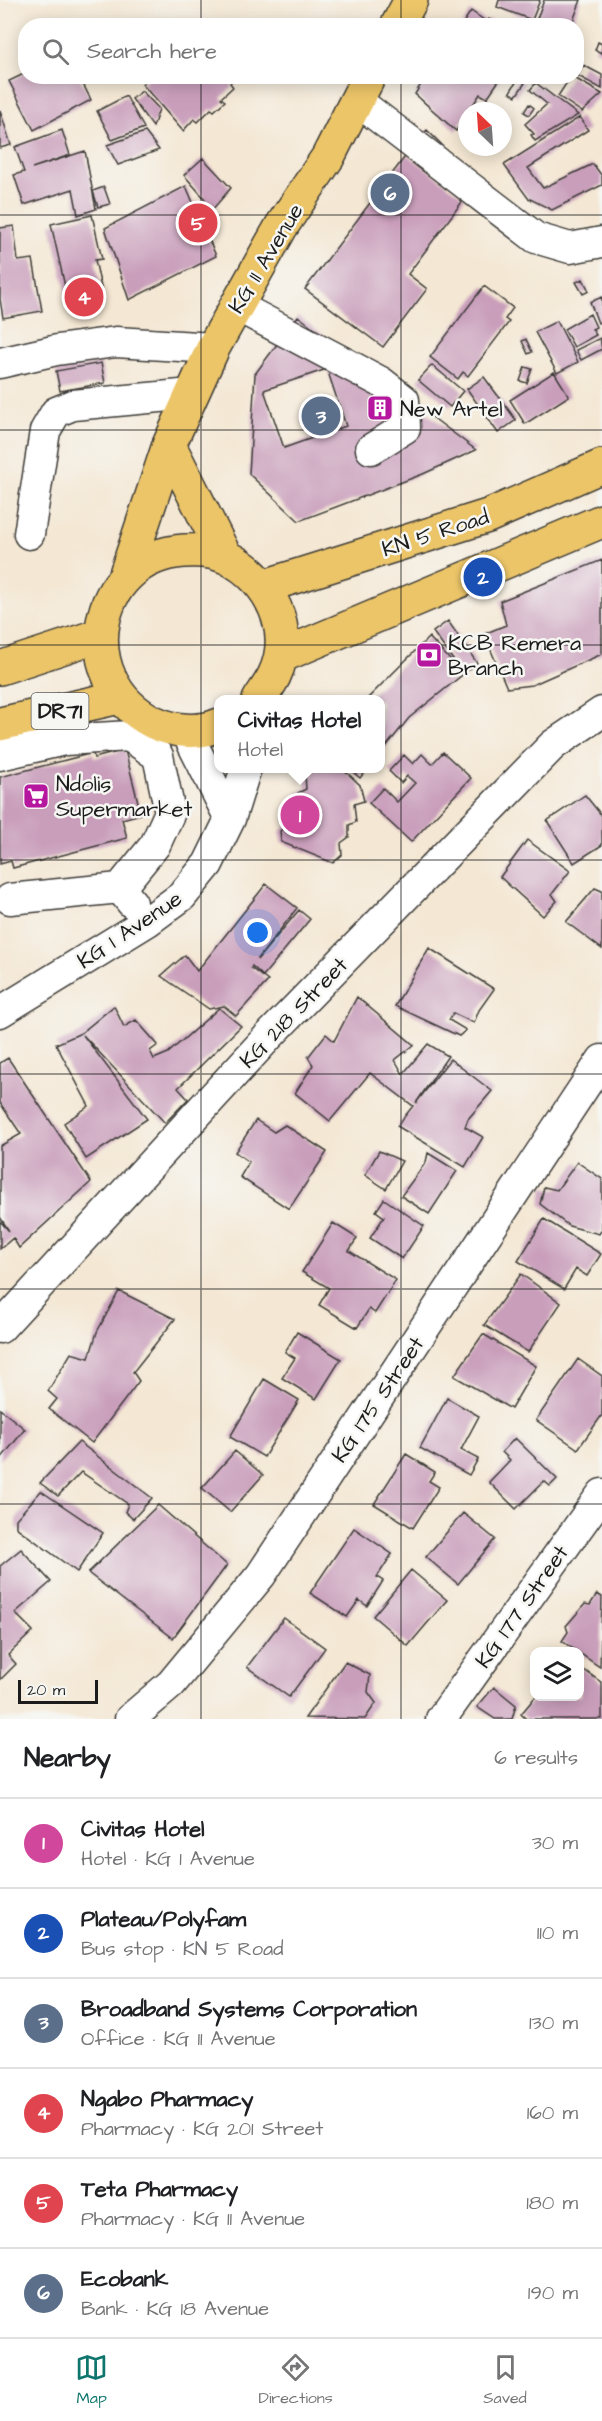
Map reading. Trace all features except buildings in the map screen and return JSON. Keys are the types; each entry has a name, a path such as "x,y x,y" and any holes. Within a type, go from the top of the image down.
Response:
{"main road":[{"path":"401,18 411,0"},
{"name":"KG 11 Avenue","path":"125,577 169,445 213,348 235,305 281,227 328,157 362,88"},
{"path":"169,445 225,556"},
{"name":"KN 5 Road","path":"265,586 488,516 602,466"},
{"path":"270,683 602,521"},
{"name":"DR71","path":"214,726 186,731 161,726 138,714 120,697 108,678 101,657 100,634 108,604 125,577 147,561 172,552 199,550 225,556 247,568 265,586 276,608 282,632 270,683"},
{"name":"DR71","path":"0,668 100,634"},
{"name":"DR71","path":"0,724 120,697"}],"street":[{"path":"362,88 536,238 570,248 602,242"},
{"path":"235,305 381,382 404,400 405,428 371,449"},
{"path":"0,363 57,350 116,342 213,348"},
{"path":"29,534 45,431 56,412 73,405 192,394"},
{"name":"KG 218 Street","path":"0,1328 276,1028 553,745 602,712"},
{"path":"186,731 230,819"},
{"path":"0,755 65,740 129,736 158,756 170,812 154,844 120,888 10,899"},
{"name":"KG 1 Avenue","path":"0,1012 148,921 182,896 208,864 230,819 244,773"},
{"path":"120,888 148,921"},
{"name":"KG 175 Street","path":"130,1719 171,1684 261,1575 602,1060"},
{"name":"KG 177 Street","path":"441,1719 602,1494"}],"place":[{"name":"Ecobank","path":"390,193"},
{"name":"Teta Pharmacy","path":"198,223"},
{"name":"Ngabo Pharmacy","path":"84,297"},
{"name":"New Artel","path":"380,408"},
{"name":"Broadband Systems Corporation","path":"321,416"},
{"name":"Plateau/Polyfam","path":"483,577"},
{"name":"KCB Remera Branch","path":"429,655"},
{"name":"Ndolis Supermarket","path":"36,796"},
{"name":"Civitas Hotel","path":"300,815"}]}
